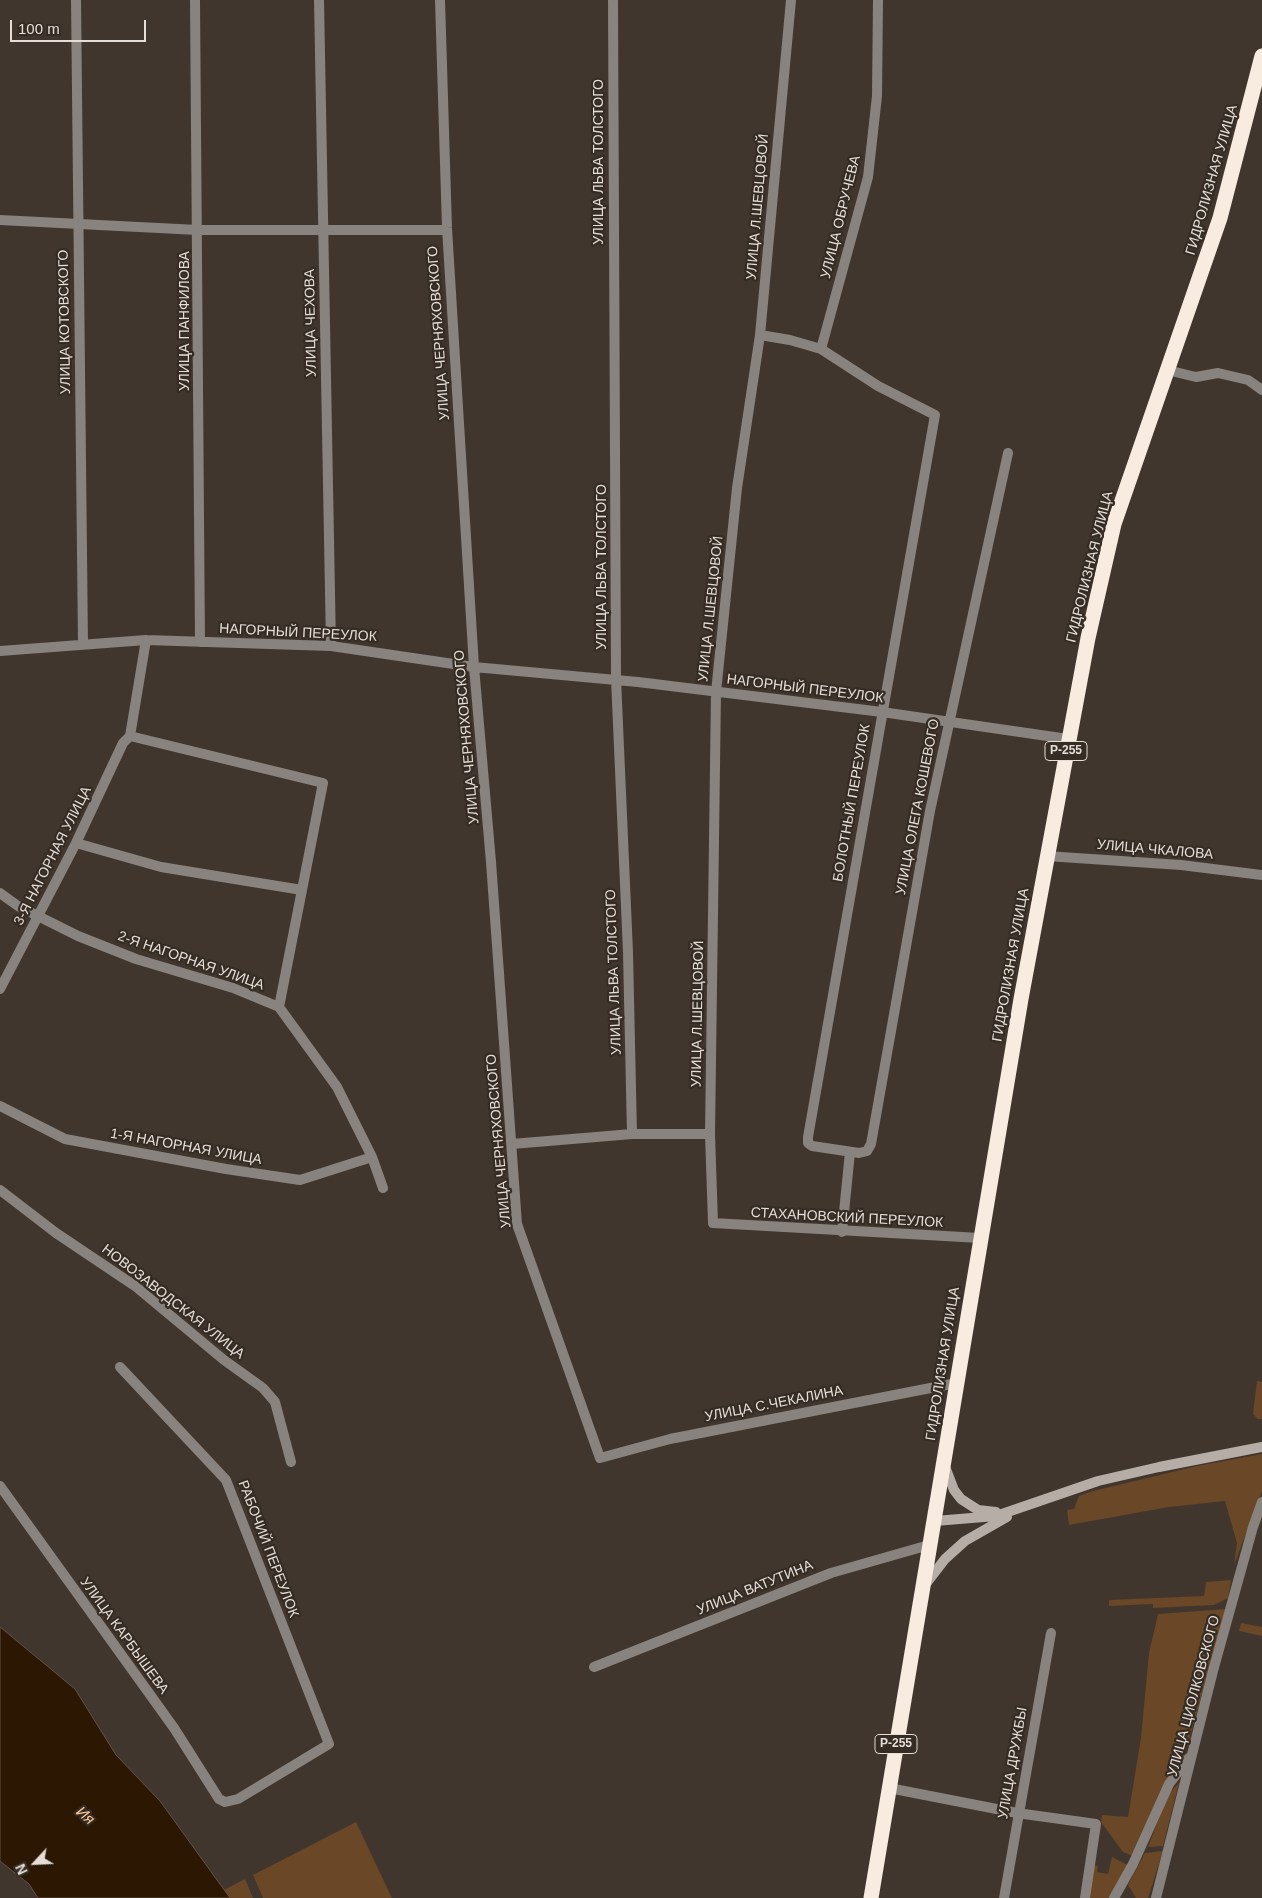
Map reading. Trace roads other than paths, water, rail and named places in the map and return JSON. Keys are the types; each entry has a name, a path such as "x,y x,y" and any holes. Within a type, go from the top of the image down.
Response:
{"highway":[{"name":"ГИДРОЛИЗНАЯ УЛИЦА","path":"871,1898 980,1238 1046,856 1088,638 1114,524 1222,212 1262,56"}],"street":[{"name":"УЛИЦА КОТОВСКОГО","path":"76,0 83,644"},
{"name":"УЛИЦА ПАНФИЛОВА","path":"195,0 200,642"},
{"name":"УЛИЦА ЧЕХОВА","path":"319,0 331,646"},
{"name":"УЛИЦА ЧЕРНЯХОВСКОГО","path":"440,0 447,230 474,666 491,862 517,1224 600,1458"},
{"name":"УЛИЦА ЛЬВА ТОЛСТОГО","path":"613,0 616,679 628,952 632,1134"},
{"name":"УЛИЦА Л.ШЕВЦОВОЙ","path":"713,1223 710,1134 716,692 737,488 760,335 791,0"},
{"name":"УЛИЦА ОБРУЧЕВА","path":"821,349 868,177 877,96 878,0"},
{"path":"0,220 198,230 324,232 447,230"},
{"path":"760,335 790,340 821,349"},
{"name":"БОЛОТНЫЙ ПЕРЕУЛОК","path":"821,349 878,386 935,415 808,1137 808,1143 812,1146 850,1152"},
{"path":"1167,370 1196,377 1218,373 1248,380 1262,390"},
{"name":"УЛИЦА ОЛЕГА КОШЕВОГО","path":"850,1152 864,1153 871,1144 930,811 1008,453"},
{"name":"НАГОРНЫЙ ПЕРЕУЛОК","path":"0,651 146,640 331,646 474,666 616,679 882,712 1068,739"},
{"name":"3-Я НАГОРНАЯ УЛИЦА","path":"0,989 76,843 123,743 130,736 146,640"},
{"path":"130,736 323,784 279,1007 338,1087 372,1157 383,1188"},
{"path":"76,843 161,866 302,890"},
{"name":"УЛИЦА ЧКАЛОВА","path":"1046,856 1181,865 1262,875"},
{"name":"2-Я НАГОРНАЯ УЛИЦА","path":"0,893 18,906 78,936 136,959 233,988 279,1007"},
{"name":"1-Я НАГОРНАЯ УЛИЦА","path":"0,1106 65,1139 226,1169 300,1180 372,1157"},
{"path":"512,1144 632,1134 710,1134"},
{"path":"842,1232 850,1152"},
{"name":"НОВОЗАВОДСКАЯ УЛИЦА","path":"0,1190 56,1233 135,1286 224,1360 263,1388 276,1402 291,1462"},
{"name":"СТАХАНОВСКИЙ ПЕРЕУЛОК","path":"713,1223 842,1232 980,1238"},
{"name":"РАБОЧИЙ ПЕРЕУЛОК","path":"120,1367 226,1480 329,1744 238,1799 225,1802"},
{"name":"УЛИЦА С.ЧЕКАЛИНА","path":"600,1458 670,1439 956,1383"},
{"path":"934,1521 987,1518 1098,1481 1159,1466 1262,1447"},
{"path":"943,1463 954,1490 968,1506 978,1510 1010,1511"},
{"name":"УЛИЦА КАРБЫШЕВА","path":"0,1486 174,1728 220,1799 225,1802"},
{"name":"УЛИЦА ЦИОЛКОВСКОГО","path":"1156,1898 1191,1756 1252,1527 1262,1502"},
{"path":"921,1589 945,1559 965,1541 1031,1504"},
{"name":"УЛИЦА ВАТУТИНА","path":"594,1667 831,1573 929,1545"},
{"name":"УЛИЦА ДРУЖБЫ","path":"1004,1898 1017,1813 1051,1632"},
{"path":"1114,1898 1133,1864 1169,1784 1191,1756"},
{"path":"889,1788 1017,1813 1096,1824 1085,1898"}],"water":[{"name":"Ия","path":"0,1627 75,1689 116,1755 160,1801 230,1898 38,1898 29,1884 0,1861"}]}
